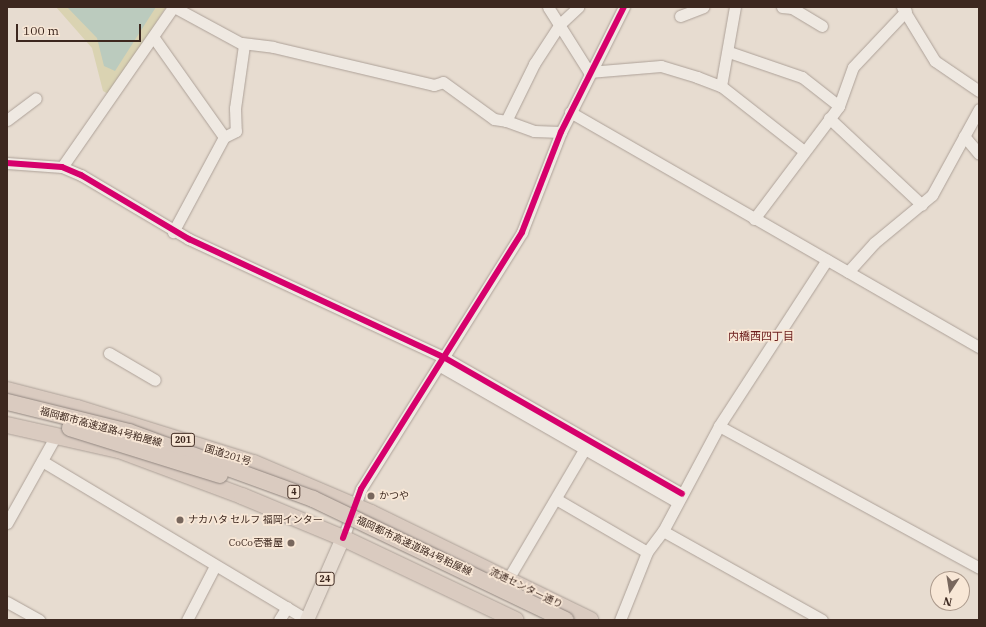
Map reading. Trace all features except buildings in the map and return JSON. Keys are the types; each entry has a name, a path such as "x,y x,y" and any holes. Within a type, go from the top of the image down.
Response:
{"highway":[{"name":"国道201号","path":"7,390 77,408 254,463 353,504"},
{"name":"福岡都市高速道路4号粕屋線","path":"7,402 128,432 313,499 566,620"},
{"name":"福岡都市高速道路4号粕屋線","path":"7,414 122,443 246,485 351,528 542,620"},
{"path":"7,425 119,450 343,538 516,620"},
{"name":"流通センター通り","path":"353,504 590,620"}],"main road":[{"name":"24","path":"308,620 343,538"}],"street":[{"path":"62,167 154,38 173,7 242,43 273,46 434,85 443,82 494,119 506,121 534,131 561,132"},
{"path":"548,7 589,72"},
{"path":"506,121 534,64 560,24 578,7"},
{"path":"343,538 353,504 522,232 570,112 589,72 624,7"},
{"path":"680,16 703,7"},
{"path":"721,86 729,52 735,7"},
{"path":"782,7 792,8 822,26"},
{"path":"754,219 838,106 853,67 903,9 935,61 979,91"},
{"path":"154,38 224,137"},
{"path":"174,232 224,137 236,131 236,96 245,53 242,43"},
{"path":"729,52 802,77 838,106"},
{"path":"589,72 661,66 721,86 804,151"},
{"path":"7,120 36,98"},
{"path":"848,272 874,243 922,205 945,175 979,109"},
{"path":"570,112 979,347"},
{"path":"829,118 922,205"},
{"path":"964,136 979,154"},
{"path":"7,163 62,167 81,175 174,232 442,362 679,498"},
{"path":"620,620 647,552 663,531 679,498 719,426 827,260"},
{"path":"109,353 155,380"},
{"path":"719,426 979,568"},
{"path":"7,523 55,436"},
{"path":"508,579 587,444"},
{"path":"42,461 215,566 308,620"},
{"path":"556,499 647,552"},
{"path":"663,531 822,620"},
{"path":"187,620 215,566"},
{"path":"7,602 39,620"},
{"path":"279,620 287,607"}],"shaded area":[{"path":"56,7 166,7 110,95 103,91 92,48"},
{"path":"67,7 156,7 115,71 104,66 97,38"}],"cycle path":[{"path":"343,538 361,489 522,232 561,132 624,7"},
{"path":"7,163 62,167 81,175 189,239 445,358 682,494"}],"place":[{"name":"かつや","path":"371,496"},
{"name":"ナカハタ セルフ 福岡インター","path":"180,520"},
{"name":"CoCo壱番屋","path":"291,543"}],"district":[{"name":"内橋西四丁目","path":"761,336"}]}
